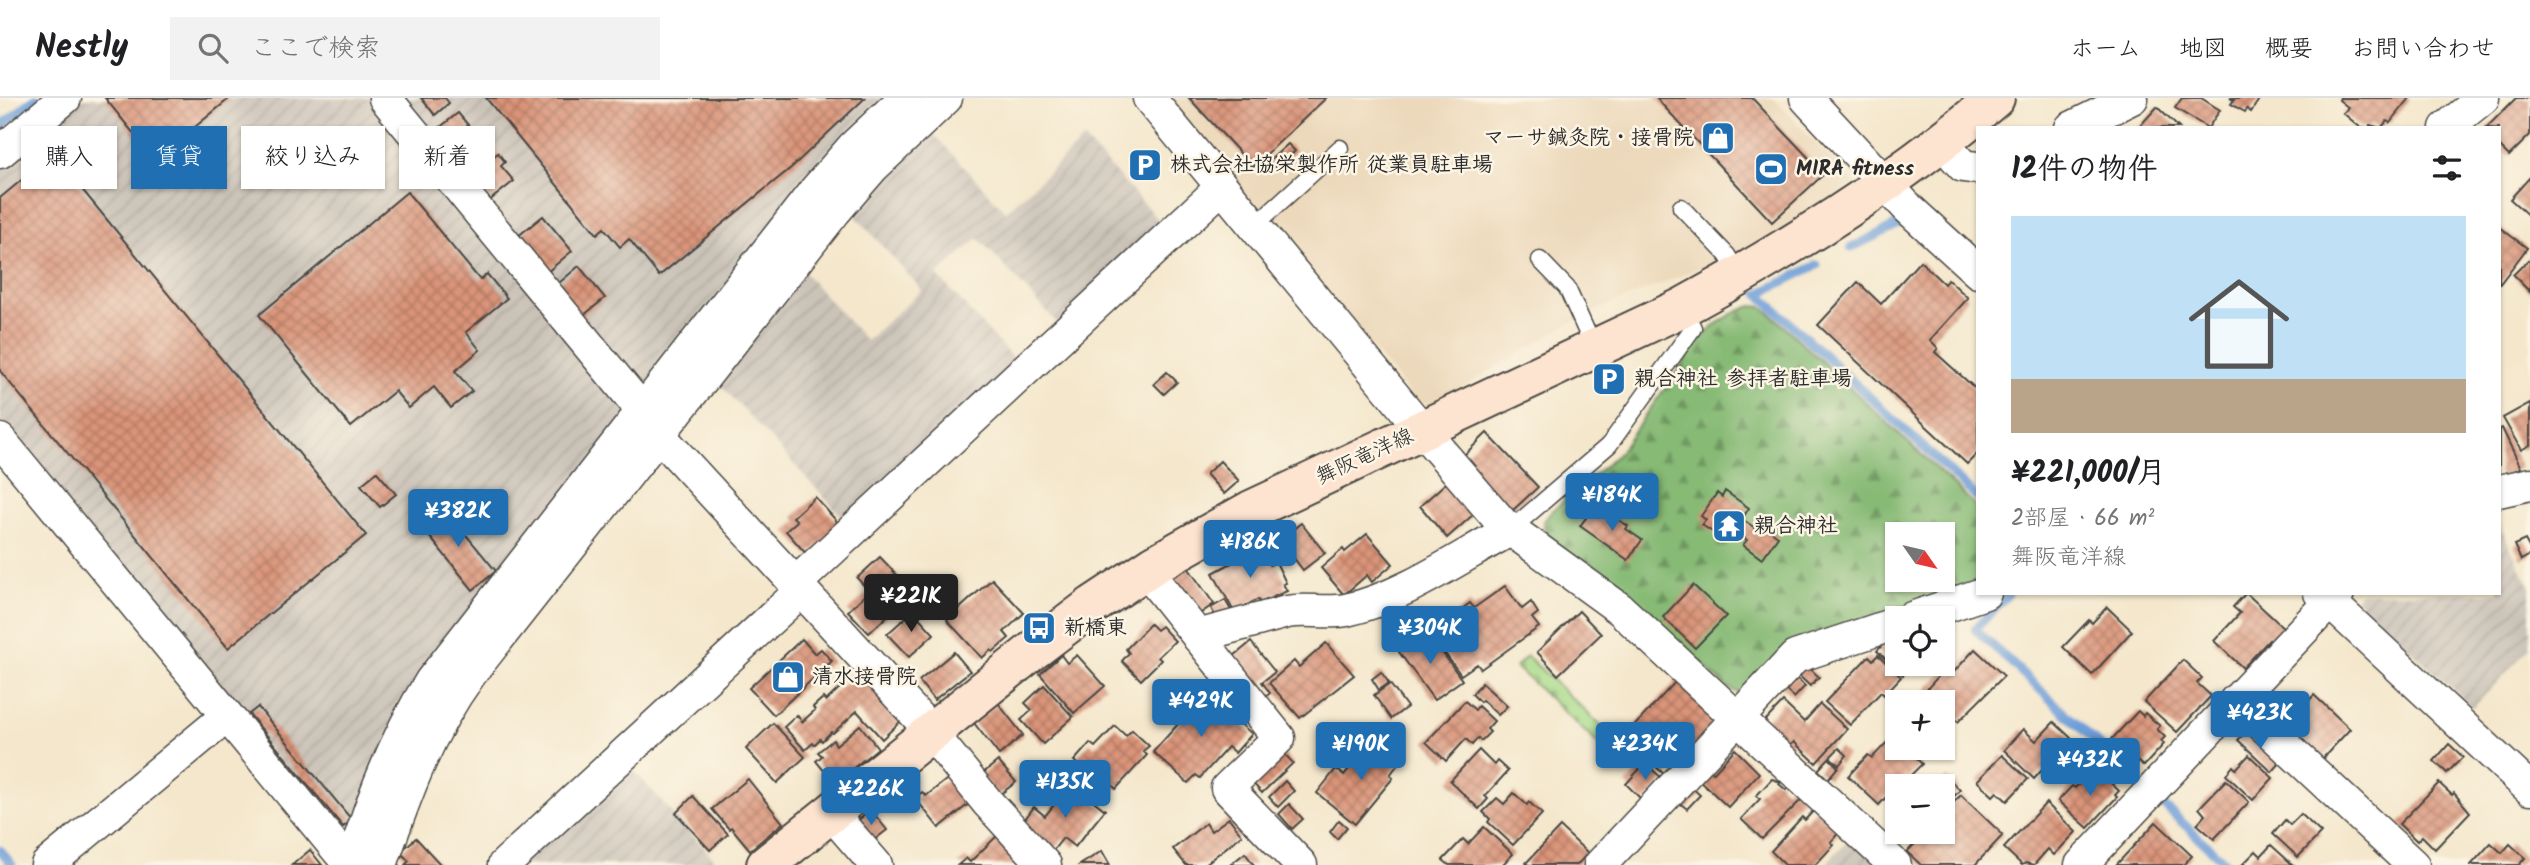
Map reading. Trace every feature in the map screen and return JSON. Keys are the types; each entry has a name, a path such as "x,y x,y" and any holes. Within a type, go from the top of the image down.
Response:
{"main road":[{"name":"舞阪竜洋線","path":"780,861 831,813 1064,626 1147,569 1251,510 1683,307 1739,276 1816,230 1885,183 1995,98"}],"street":[{"path":"0,152 65,98"},
{"path":"385,98 650,422 931,732 988,803 1045,865"},
{"path":"382,865 414,772 454,696 832,170 905,98"},
{"path":"351,865 388,761 431,681 650,422 853,189 946,98"},
{"path":"1149,98 1422,430 1510,530 1620,609 1895,865"},
{"path":"1806,98 1885,183 1976,270"},
{"path":"2075,126 2132,98"},
{"path":"2448,126 2483,98"},
{"path":"1941,141 1963,166 1976,168"},
{"path":"504,865 1222,187"},
{"path":"0,440 351,865"},
{"path":"2501,491 2530,484"},
{"path":"1199,638 1205,634 1297,610 1349,610 1395,592 1510,530"},
{"path":"1147,569 1279,738 1227,788 1301,865"},
{"path":"1947,606 1979,595"},
{"path":"2081,865 2236,700 2329,596 2530,789"},
{"path":"1600,865 1795,657 1885,627"},
{"path":"2236,700 2413,865"},
{"path":"47,865 227,716"},
{"path":"831,813 876,865"}],"lane":[{"path":"1254,226 1340,148"},
{"path":"1681,207 1727,256 1739,276"},
{"path":"1540,260 1567,288 1594,348"},
{"path":"1510,530 1609,446 1693,328 1683,307"}],"shaded area":[{"path":"79,98 374,98 399,128 399,189 449,189 631,410 349,847 0,423 0,163 21,146 21,189 117,189 117,126 45,126"},
{"path":"396,98 892,98 646,391 474,189 495,189 495,126 420,126"},
{"path":"1166,98 1773,98 1854,184 1763,242 1602,308 1563,327 1433,405 1416,401"},
{"path":"929,129 1006,212 1084,139 1165,227 1060,326 978,238 937,275 1018,364 848,523 716,380 802,270 866,341 922,290 850,210"},
{"path":"2501,528 2530,587 2530,647 2473,708 2355,599 2359,595 2501,595"},
{"path":"627,763 720,865 517,865"},
{"path":"1850,838 1879,865 1825,865"}],"green space":[{"path":"1752,306 1768,311 1976,506 1976,585 1932,606 1885,606 1885,628 1746,693 1727,687 1629,597 1544,533 1544,521 1552,511 1618,454 1701,338 1725,319"},
{"path":"1527,656 1635,758 1625,769 1516,667"}],"building":[{"path":"105,98 230,98 196,126 131,126 131,130"},
{"path":"421,98 445,98 449,103 435,115"},
{"path":"486,98 865,98 792,167 659,276 629,239 620,247 604,228 597,234"},
{"path":"1189,98 1326,98 1253,167"},
{"path":"1656,98 1752,98 1824,174 1772,222"},
{"path":"2182,98 2201,98 2220,110 2209,126 2205,126 2175,108"},
{"path":"2230,98 2260,98 2251,112 2247,109 2245,112 2231,104 2234,100"},
{"path":"2410,98 2390,123 2387,121 2383,126 2359,126 2343,113 2349,108 2339,100"},
{"path":"2516,98 2530,98 2530,135 2509,156 2501,148 2501,126 2488,126"},
{"path":"2157,107 2177,126 2140,126"},
{"path":"458,113 469,126 442,126"},
{"path":"1288,144 1295,151 1277,169 1269,161"},
{"path":"498,153 505,162 501,166 514,181 489,201 479,189 495,189 495,155"},
{"path":"2530,177 2530,217 2510,199"},
{"path":"21,181 21,189 82,189 366,535 228,648 0,371 0,198"},
{"path":"407,192 480,280 487,274 507,298 466,332 480,350 455,371 472,391 451,408 434,387 409,408 395,391 351,427 259,315"},
{"path":"543,216 572,251 546,273 517,237"},
{"path":"2501,228 2527,248 2501,282"},
{"path":"2528,260 2530,262 2530,292 2513,275"},
{"path":"1920,261 1944,284 1948,279 1968,298 1930,340 1938,348 1935,352 1976,389 1976,455 1967,464 1818,325 1858,282 1881,304"},
{"path":"579,266 605,298 579,319 553,288"},
{"path":"1167,372 1177,382 1164,394 1154,384"},
{"path":"2530,403 2530,445 2521,450 2503,418"},
{"path":"2501,428 2521,468 2501,477"},
{"path":"1487,433 1538,487 1511,512 1460,459"},
{"path":"1220,461 1239,481 1224,494 1206,474"},
{"path":"377,472 396,494 380,507 361,485"},
{"path":"1447,482 1474,514 1447,538 1420,506"},
{"name":"親合神社","path":"1725,491 1749,508 1742,519 1755,528 1759,523 1778,536 1762,559 1743,545 1747,540 1733,530 1726,541 1702,525 1706,520 1701,516 1717,493 1722,497"},
{"path":"815,497 841,526 808,556 786,531 797,521 793,517"},
{"path":"443,507 496,571 473,590 421,526"},
{"path":"1594,507 1609,518 1611,515 1628,526 1626,529 1642,540 1628,560 1580,526"},
{"path":"1301,523 1325,553 1303,570 1280,540"},
{"path":"1367,534 1393,564 1372,582 1367,575 1344,595 1321,568 1343,549 1345,552"},
{"path":"2525,540 2530,555 2521,560 2514,545"},
{"path":"1261,547 1270,565 1276,562 1287,591 1260,603 1258,599 1234,612 1213,573"},
{"path":"880,557 913,592 869,633 848,611 869,591 857,578"},
{"path":"1187,566 1214,604 1195,617 1168,579"},
{"path":"992,579 1024,613 1004,632 1009,638 982,658 947,620"},
{"path":"1693,585 1726,616 1695,648 1663,617"},
{"path":"1505,586 1522,609 1531,602 1538,613 1532,618 1539,627 1481,669 1477,664 1461,675 1435,640 1450,629 1445,622 1470,603 1474,608"},
{"path":"2244,595 2248,595 2286,630 2273,644 2269,640 2243,668 2214,641 2240,613 2233,607"},
{"path":"1225,600 1232,612 1217,620 1211,608"},
{"path":"2107,607 2132,631 2092,675 2063,647 2089,620 2092,623"},
{"path":"913,611 934,634 909,657 887,634"},
{"path":"1579,611 1601,634 1558,675 1537,652"},
{"path":"1150,624 1156,630 1161,626 1175,641 1158,657 1161,660 1141,680 1122,661 1129,653 1126,649"},
{"path":"1427,631 1462,680 1434,700 1399,652"},
{"path":"802,639 815,654 821,649 832,661 774,715 749,688"},
{"path":"1251,642 1275,672 1262,682 1270,693 1260,701 1228,661"},
{"path":"1885,642 1885,658 1877,651"},
{"path":"1326,643 1354,675 1300,718 1269,683 1294,661 1299,667"},
{"path":"1975,649 2004,676 1958,722 1955,719 1955,690 1926,690 1939,676 1955,676 1955,671"},
{"path":"954,652 970,671 934,700 919,681"},
{"path":"1061,655 1067,663 1077,655 1105,686 1074,713 1040,674"},
{"path":"1878,655 1885,662 1885,676 1901,677 1889,690 1885,690 1884,695 1881,692 1850,725 1825,702 1869,656 1873,660"},
{"path":"2183,660 2202,678 2197,683 2211,696 2177,732 2144,702"},
{"path":"1804,663 1819,677 1810,686 1795,672"},
{"path":"1381,672 1389,683 1379,690 1372,679"},
{"path":"1792,674 1805,686 1794,698 1781,686"},
{"path":"860,675 902,720 882,739 857,711 833,733 805,750 784,727 797,715 802,722 823,698 826,701 849,679 852,683"},
{"path":"1677,680 1719,720 1666,776 1624,737"},
{"path":"1482,683 1507,706 1498,715 1472,694"},
{"path":"1390,684 1407,707 1391,719 1374,695"},
{"path":"1044,685 1073,717 1043,744 1021,720 1032,710 1025,703"},
{"path":"1179,687 1194,702 1177,720 1162,706"},
{"path":"1206,693 1252,734 1235,753 1228,747 1200,778 1196,775 1188,783 1153,752"},
{"path":"2314,695 2350,729 2322,759 2317,754 2312,759 2281,731"},
{"path":"1465,701 1475,710 1478,706 1494,721 1487,729 1490,732 1481,741 1478,738 1472,745 1466,739 1446,761 1426,742"},
{"path":"1783,702 1804,722 1820,704 1847,729 1816,763 1794,742 1790,746 1764,722"},
{"path":"998,703 1023,735 999,755 974,723"},
{"path":"258,707 352,820 343,827 249,714"},
{"path":"2138,711 2143,716 2145,713 2160,726 2157,729 2165,737 2161,741 2164,744 2144,766 2138,761 2136,764 2111,740"},
{"path":"2054,722 2071,738 2066,743 2074,750 2050,775 2043,769 2034,779 2004,750 2023,729 2036,741"},
{"path":"773,723 805,757 777,783 746,749"},
{"path":"860,725 878,748 840,779 835,774 830,778 816,761 822,756 818,752 833,740 836,745"},
{"path":"1115,726 1126,736 1132,730 1149,746 1143,751 1147,755 1116,789 1110,783 1105,789 1074,761 1090,743 1095,747"},
{"path":"2248,730 2282,761 2272,772 2238,740"},
{"path":"1379,740 1402,759 1390,775 1393,778 1355,824 1317,793 1336,769 1344,775 1362,753 1366,756"},
{"path":"1885,744 1885,760 1918,760 1922,764 1912,774 1885,774 1885,798 1879,805 1848,776 1868,755 1872,758"},
{"path":"2449,744 2463,757 2447,773 2434,761"},
{"path":"1839,748 1847,755 1839,765 1830,757"},
{"path":"1280,749 1293,763 1262,793 1249,779"},
{"path":"1735,749 1759,773 1728,807 1696,777 1707,766 1713,773"},
{"path":"1479,750 1494,765 1497,761 1508,771 1485,796 1488,799 1479,809 1450,781"},
{"path":"2002,755 2028,779 2007,801 1997,792 1993,796 1977,781"},
{"path":"2249,755 2273,778 2253,800 2226,775 2233,766 2236,769"},
{"path":"1829,758 1838,767 1828,779 1818,770"},
{"path":"998,761 1016,782 998,796 981,775"},
{"path":"1645,763 1664,780 1644,802 1626,784"},
{"path":"2095,767 2119,791 2115,795 2117,797 2088,828 2058,801"},
{"path":"950,777 971,802 939,828 915,798 922,792 926,796"},
{"path":"748,779 783,823 750,850 712,809"},
{"path":"1772,779 1781,782 1779,784 1786,790 1790,786 1803,798 1762,839 1741,819 1760,799 1756,796"},
{"path":"2226,780 2249,802 2214,839 2197,824 2205,815 2199,808"},
{"path":"1285,781 1294,791 1278,807 1269,797"},
{"path":"2439,783 2452,795 2454,793 2470,812 2435,849 2422,836 2417,841 2399,824"},
{"path":"1075,786 1105,810 1075,847 1063,838 1051,853 1022,823 1034,807 1045,816 1057,801 1060,804"},
{"path":"1690,786 1700,795 1687,809 1676,800"},
{"path":"1514,793 1542,814 1513,845 1488,822 1490,819 1483,812 1497,798 1504,804"},
{"path":"1961,795 2003,835 1975,865 1921,865 1907,852 1915,844 1955,844 1955,801"},
{"path":"693,796 728,834 710,850 676,813"},
{"path":"2046,803 2076,832 2054,855 2048,849 2034,865 2022,865 2004,848"},
{"path":"1289,804 1303,819 1292,829 1279,814"},
{"path":"1815,809 1839,832 1831,842 1834,845 1815,865 1785,865 1771,851 1802,817 1805,820"},
{"path":"871,810 887,830 870,843 855,823"},
{"path":"2301,814 2321,833 2298,857 2273,834 2285,820 2290,825"},
{"path":"1229,818 1242,835 1204,865 1186,865 1173,849 1206,823 1211,831"},
{"path":"1339,820 1347,827 1337,839 1330,832"},
{"path":"2156,822 2192,856 2183,865 2116,865"},
{"path":"1484,827 1513,854 1502,865 1449,865 1443,860 1463,839 1468,844"},
{"path":"1560,827 1588,853 1577,865 1528,865 1526,863"},
{"path":"1000,833 1027,865 958,865 966,858 970,862"},
{"path":"416,838 441,865 405,865 409,861 400,852"},
{"path":"2491,843 2502,853 2510,844 2525,858 2519,865 2471,865"},
{"path":"2271,845 2293,865 2242,865 2256,851 2261,856"},
{"path":"310,850 322,865 292,865"},
{"path":"1102,851 1110,865 1080,865"},
{"path":"1245,853 1254,865 1230,865"}],"waterway":[{"path":"0,127 35,98"},
{"path":"1851,248 1899,224"},
{"path":"1817,265 1759,294 1976,496"},
{"path":"2007,595 1975,629 2139,782"},
{"path":"2161,803 2228,865"},
{"path":"0,850 12,865"}],"place":[{"name":"マーサ鍼灸院・接骨院","path":"1718,138"},
{"name":"株式会社協栄製作所 従業員駐車場","path":"1145,165"},
{"name":"MIRA fitness","path":"1771,169"},
{"name":"親合神社 参拝者駐車場","path":"1609,379"},
{"name":"親合神社","path":"1729,526"},
{"name":"新橋東","path":"1039,628"},
{"name":"清水接骨院","path":"788,677"}]}
